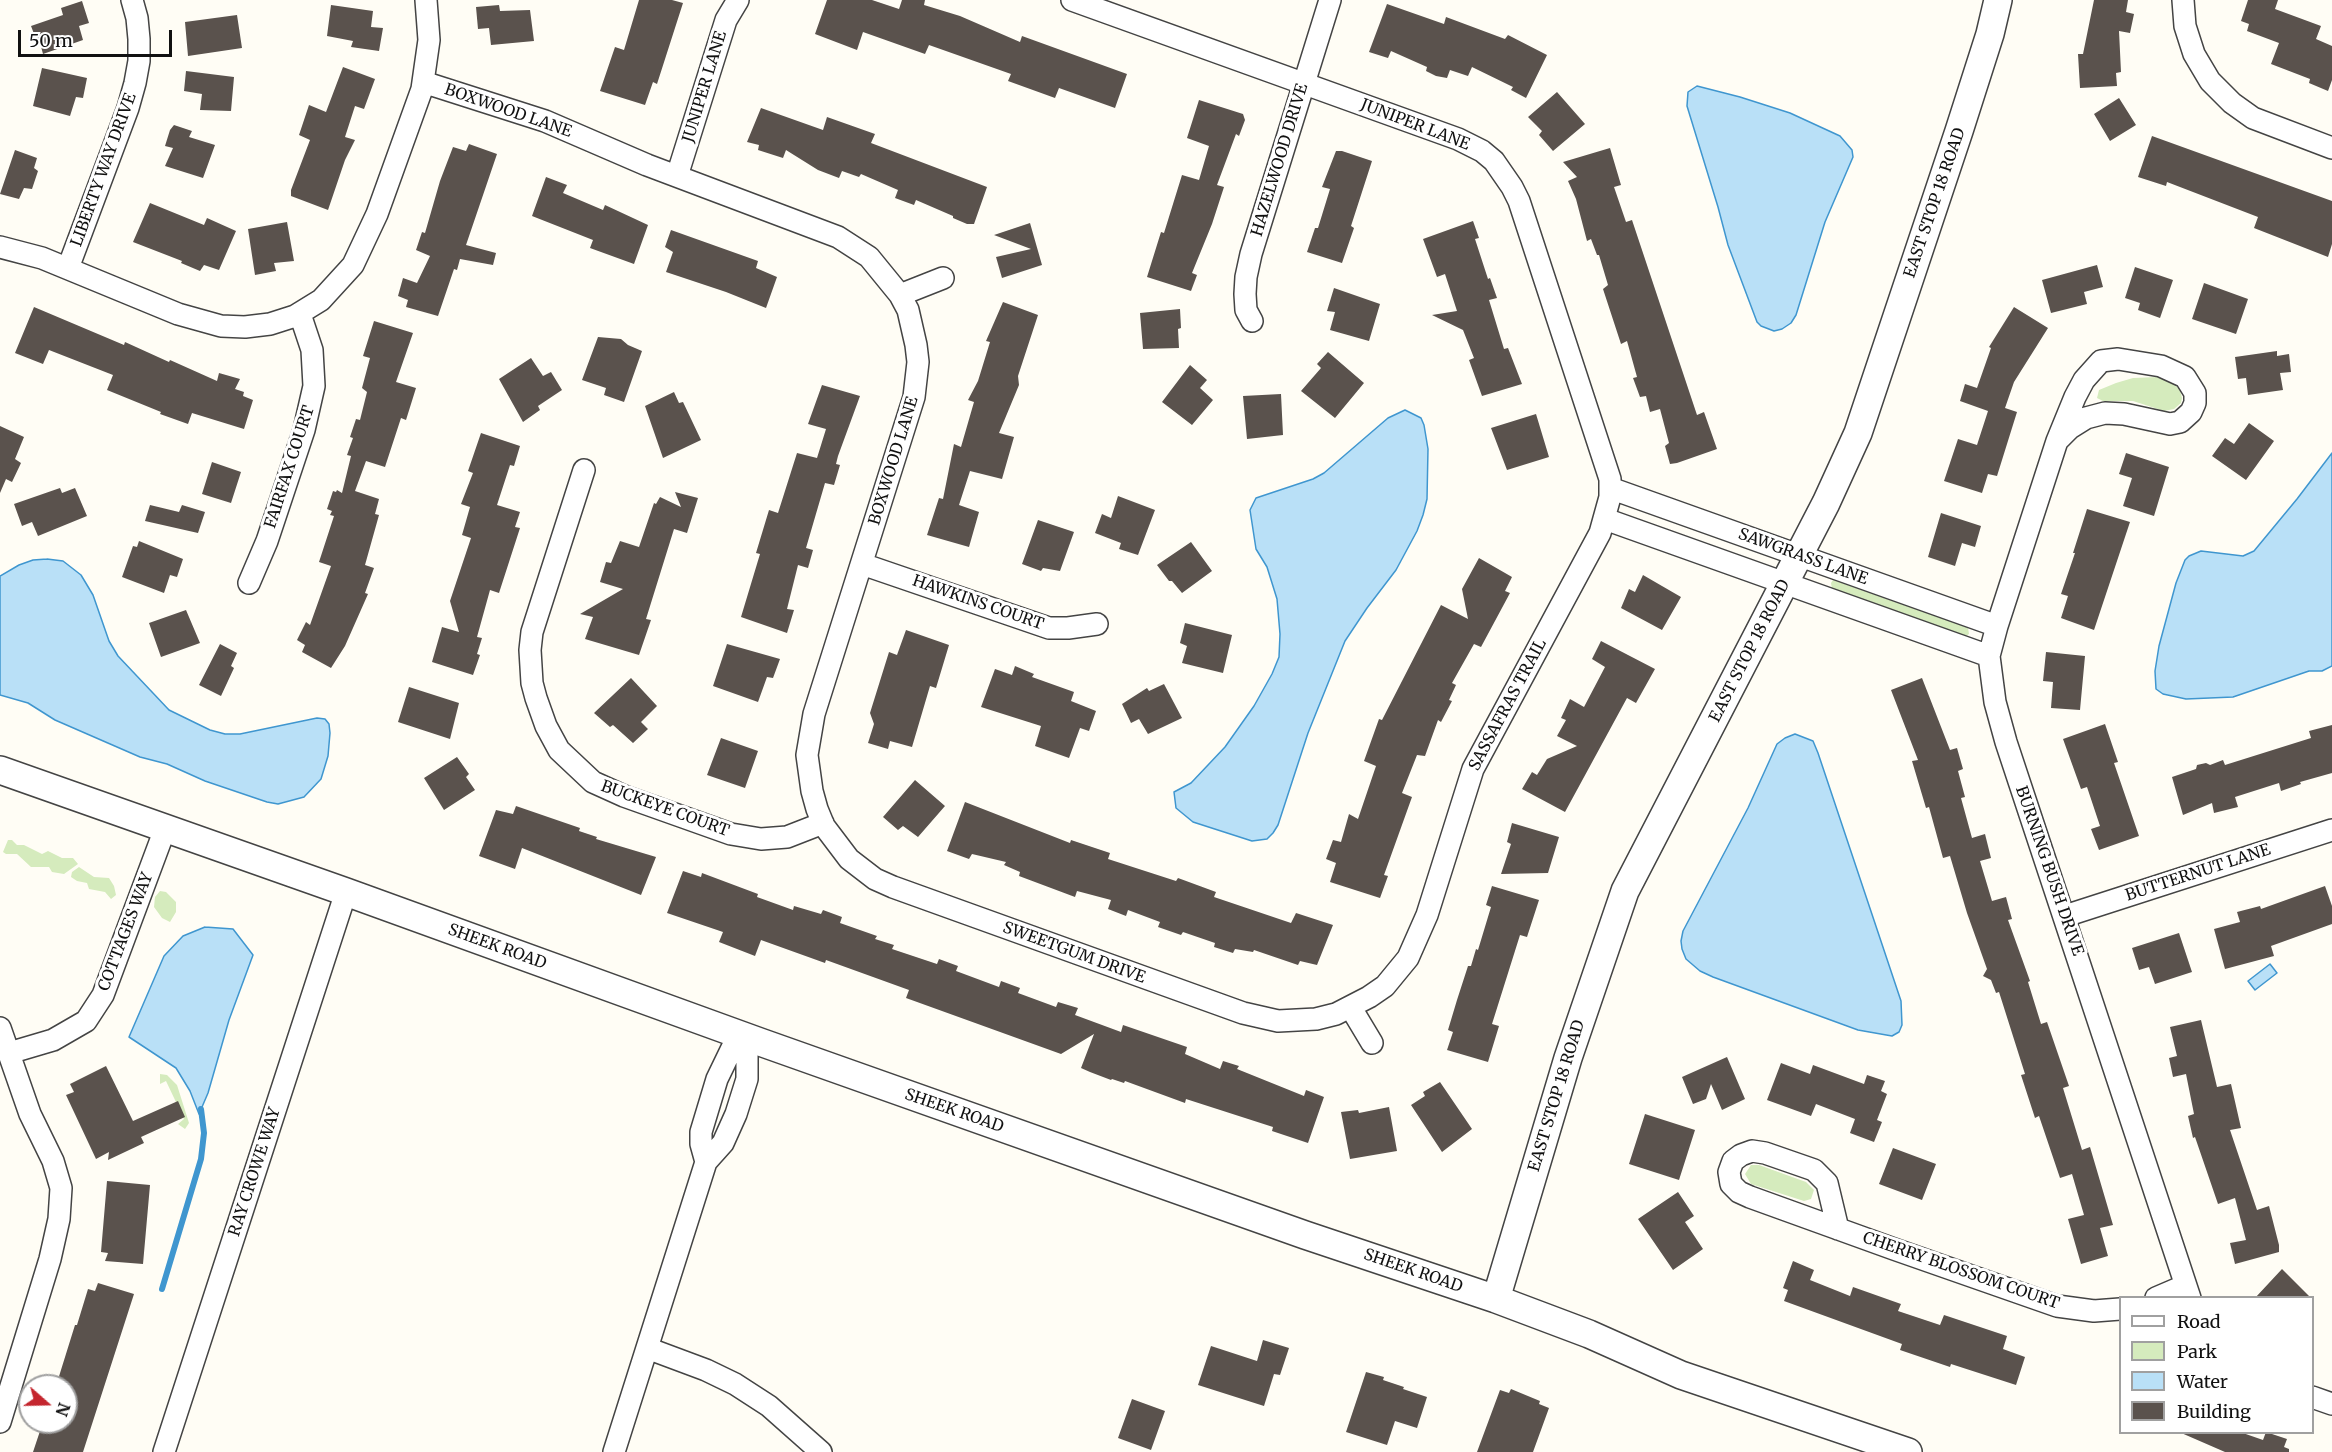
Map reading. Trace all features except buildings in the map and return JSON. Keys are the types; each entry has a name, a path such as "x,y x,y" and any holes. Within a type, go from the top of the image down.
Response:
{"street":[{"name":"LIBERTY WAY DRIVE","path":"68,268 128,108 135,83 139,61 139,39 132,0"},
{"path":"0,247 17,250 68,268 178,314 221,326 245,327 270,324 300,314 321,300 353,265 377,214 423,82 429,40 426,0"},
{"name":"JUNIPER LANE","path":"677,176 726,20 738,0"},
{"name":"JUNIPER LANE","path":"1072,0 1471,144 1494,161 1519,201 1603,456 1610,479 1610,488"},
{"name":"HAZELWOOD DRIVE","path":"1252,321 1246,310 1246,277 1330,0"},
{"name":"EAST STOP 18 ROAD","path":"1496,1299 1568,1058 1625,891 1846,462 1858,433 1959,131 1990,34 1998,0"},
{"path":"2183,0 2185,26 2194,54 2210,81 2232,103 2253,118 2332,148"},
{"name":"BOXWOOD LANE","path":"423,82 545,121 677,176 838,237 869,257 900,295 908,310 916,345 918,362 914,397 814,714 807,755 808,772 823,823"},
{"path":"900,295 943,278"},
{"name":"FAIRFAX COURT","path":"249,583 267,541 304,430 314,386 312,350 300,314"},
{"name":"BURNING BUSH DRIVE","path":"2057,441 2070,428 2086,418 2105,413 2124,414 2170,424 2180,422 2191,412 2195,403 2195,393 2185,377 2160,366 2118,359 2100,361 2084,380 2074,397 2057,441 1989,656 1995,702 2006,742 2187,1292"},
{"name":"BUCKEYE COURT","path":"584,470 532,632 530,650 532,682 536,699 546,726 560,750 593,782 624,796 731,834 761,839 787,837 823,823"},
{"name":"SAWGRASS LANE","path":"1610,488 1997,626"},
{"name":"SASSAFRAS TRAIL","path":"1351,1008 1385,986 1397,973 1419,937 1473,769 1600,533 1605,519 1610,488"},
{"name":"SAWGRASS LANE","path":"1605,519 1989,656"},
{"name":"HAWKINS COURT","path":"862,564 1049,628 1097,624"},
{"name":"SHEEK ROAD","path":"0,770 346,892 747,1038 1294,1231 1496,1299 1589,1334 1681,1375 1908,1452"},
{"name":"SWEETGUM DRIVE","path":"823,823 849,859 875,879 1243,1013 1278,1021 1297,1021 1316,1019 1351,1008"},
{"name":"COTTAGES WAY","path":"9,1053 53,1040 86,1021 103,995 165,828"},
{"name":"BUTTERNUT LANE","path":"2065,916 2332,830"},
{"name":"RAY CROWE WAY","path":"164,1452 346,892"},
{"path":"1351,1008 1372,1043"},
{"path":"0,1028 30,1114 53,1161 61,1188 59,1219 50,1259 0,1422"},
{"path":"706,1162 701,1144 701,1132 717,1079 732,1048 747,1038"},
{"path":"614,1452 706,1162 723,1143 736,1114 747,1078 747,1038"},
{"name":"CHERRY BLOSSOM COURT","path":"1838,1228 1827,1183 1814,1170 1766,1153 1752,1151 1733,1161 1729,1172 1731,1184 1739,1192 1838,1228 2057,1306 2094,1311 2119,1309"},
{"path":"2166,1296 2187,1292"},
{"path":"647,1348 706,1370 735,1384 770,1406 821,1452"},
{"path":"2314,1397 2332,1404"}],"green space":[{"path":"2158,377 2172,382 2180,390 2181,403 2174,409 2164,411 2133,401 2103,401 2097,398 2099,390 2116,383 2133,378"},
{"path":"1833,580 1966,627 1969,634 1965,637 1832,589"},
{"path":"8,840 42,854 48,851 62,858 73,858 78,864 64,874 52,872 49,867 31,867 17,854 3,852"},
{"path":"79,867 94,877 109,878 116,895 111,899 105,892 89,889 87,883 71,877 72,872"},
{"path":"160,891 166,892 176,902 176,912 170,922 162,918 154,907 155,897"},
{"path":"160,1074 167,1075 177,1085 189,1123 185,1129 178,1124 184,1119 166,1081 160,1084"},
{"path":"1751,1165 1759,1165 1806,1182 1814,1190 1811,1199 1804,1201 1751,1184 1745,1174"}],"water":[{"path":"1697,86 1790,113 1840,136 1852,150 1853,157 1825,222 1796,315 1791,323 1782,329 1774,331 1757,322 1728,245 1687,106 1688,92"},
{"path":"1405,410 1421,418 1424,425 1428,449 1427,499 1423,515 1396,570 1345,641 1308,733 1278,825 1267,839 1252,841 1193,822 1176,808 1174,792 1191,783 1225,747 1254,706 1279,657 1277,599 1267,567 1256,549 1250,510 1256,498 1313,479 1324,473 1388,418"},
{"path":"2332,453 2332,666 2322,671 2309,671 2233,697 2186,699 2163,694 2156,689 2155,671 2159,646 2176,583 2185,560 2201,551 2243,556 2254,551"},
{"path":"33,560 63,561 81,575 93,595 109,641 118,656 169,710 210,730 225,734 240,734 317,718 325,719 329,724 330,733 328,756 321,779 304,797 278,804 267,802 205,781 167,764 140,757 55,720 28,703 0,695 0,576 19,565"},
{"path":"1795,734 1813,741 1818,753 1901,1001 1902,1025 1899,1032 1892,1036 1858,1030 1713,977 1700,971 1686,959 1682,949 1683,931 1748,808 1777,744"},
{"path":"205,927 233,929 253,955 229,1020 208,1093 199,1114 190,1091 176,1068 129,1037 164,956 183,936"},
{"path":"2270,964 2277,973 2255,990 2248,981"}],"waterway":[{"path":"162,1289 201,1159 204,1133 201,1109"}]}
